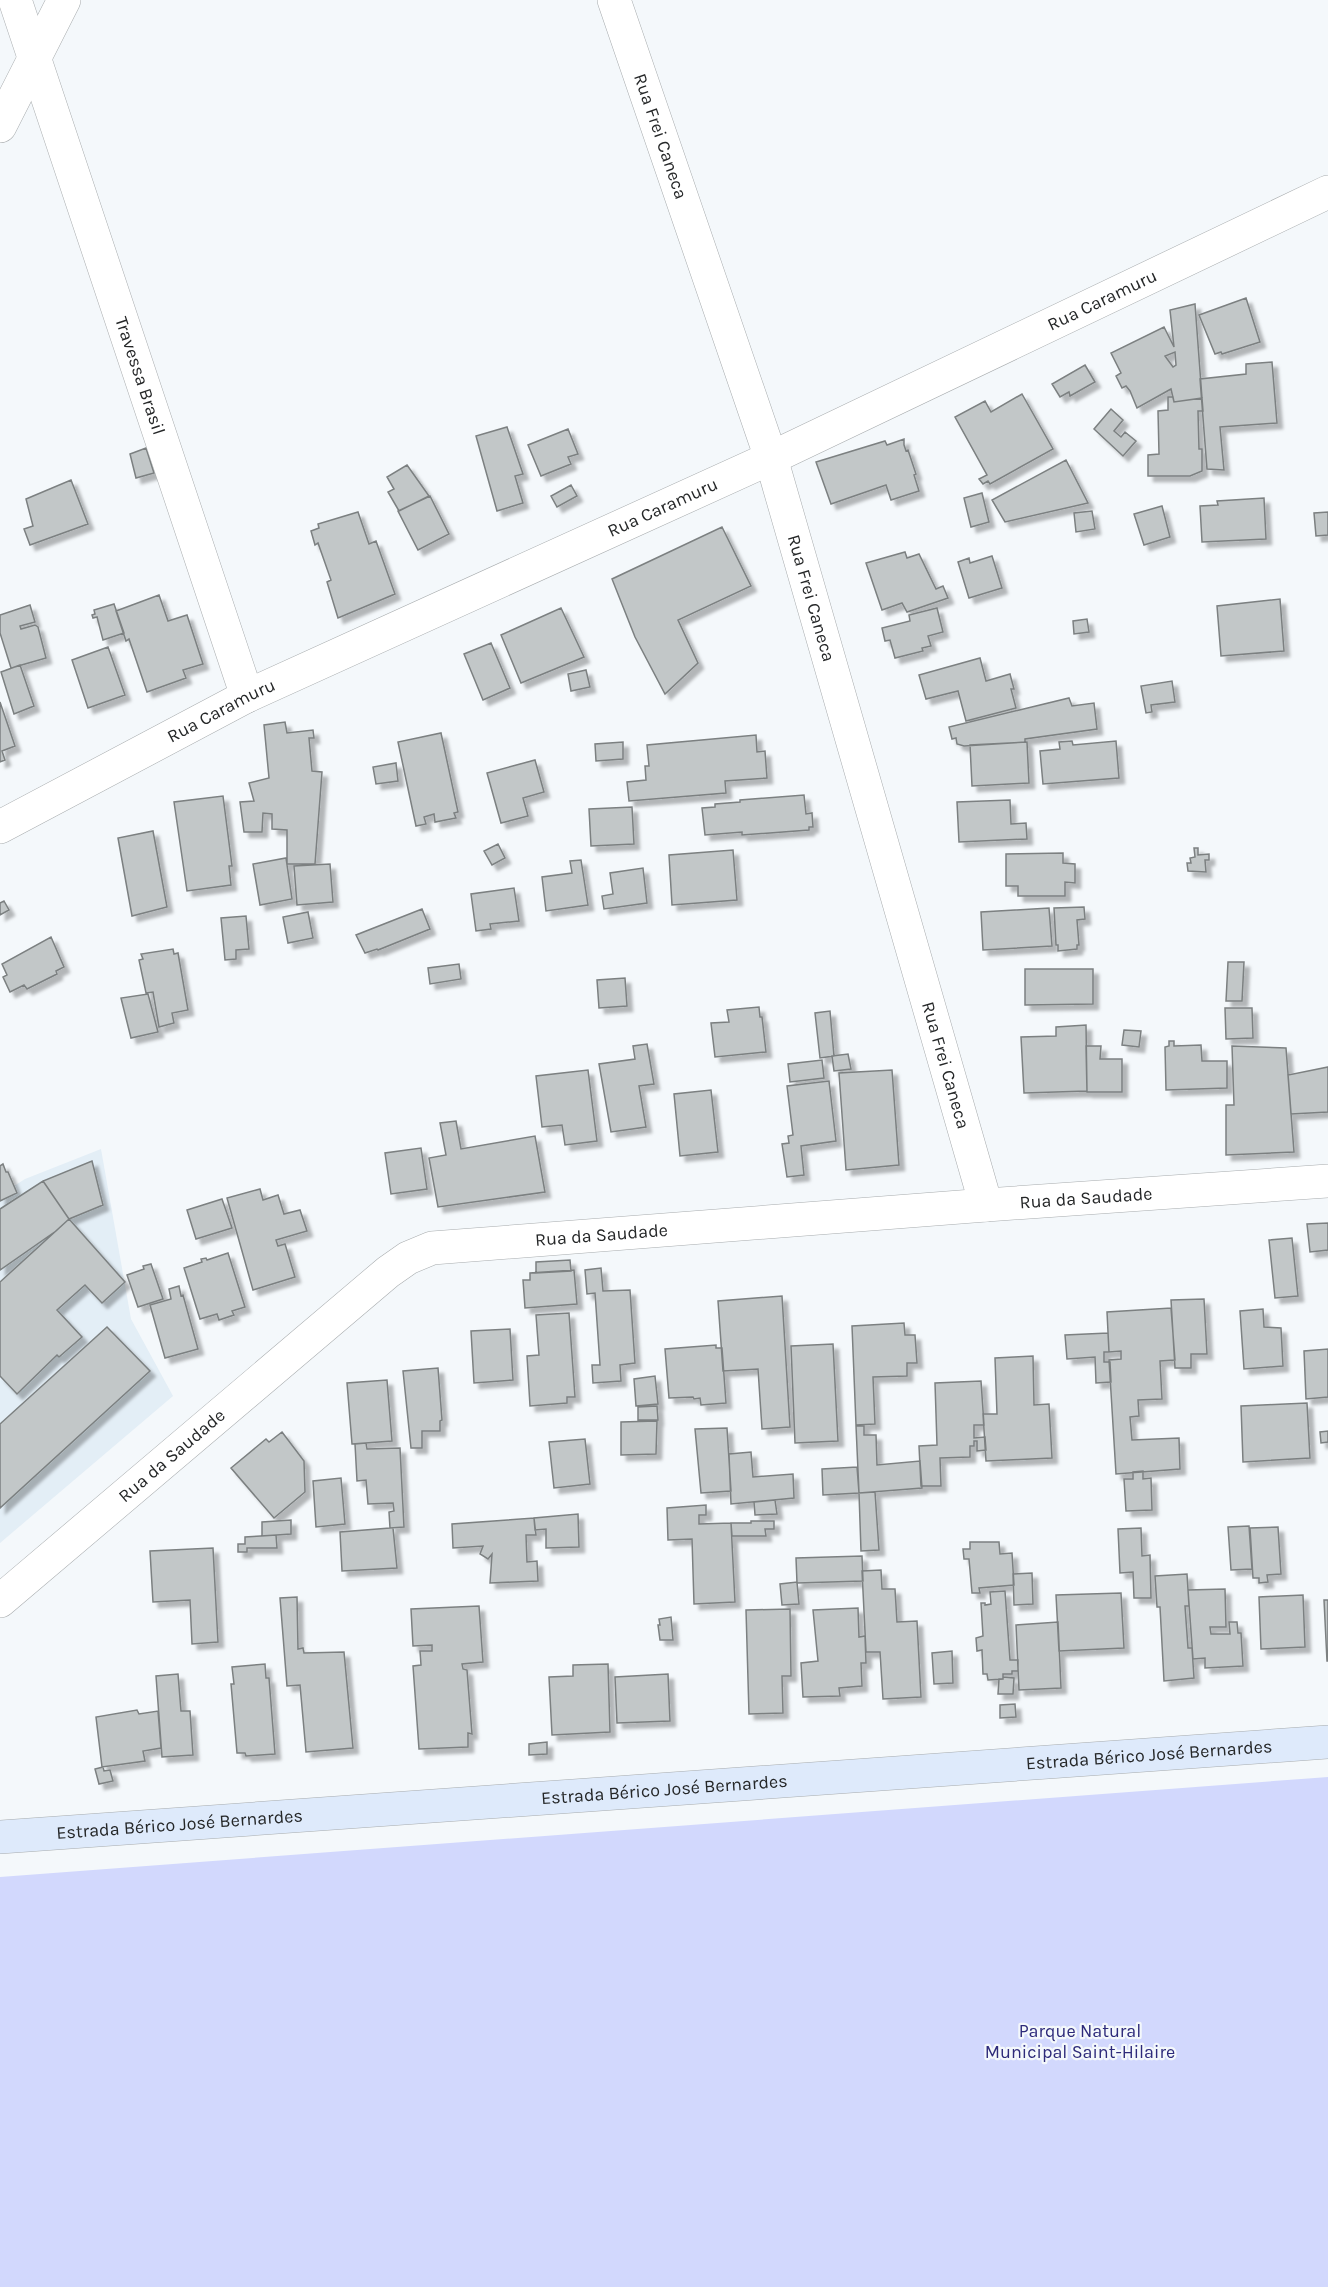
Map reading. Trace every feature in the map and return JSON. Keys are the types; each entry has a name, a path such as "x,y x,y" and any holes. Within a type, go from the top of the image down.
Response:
{"main road":[{"name":"Estrada Bérico José Bernardes","path":"0,1837 336,1815 1328,1742"}],"street":[{"name":"Travessa Brasil","path":"15,0 247,696"},
{"path":"0,126 34,55 64,0"},
{"name":"Rua Frei Caneca","path":"614,0 771,458 986,1205"},
{"name":"Rua Caramuru","path":"0,827 247,696 771,458 1328,192"},
{"name":"Rua da Saudade","path":"0,1601 387,1272 408,1258 432,1248 986,1205 1328,1182"}],"shaded area":[{"path":"101,1149 131,1319 173,1396 0,1543 0,1195 25,1179"}],"green space":[{"name":"Parque Natural Municipal Saint-Hilaire","path":"1328,1777 1328,2287 0,2287 0,1877"}],"building":[{"path":"1246,298 1260,342 1222,354 1221,352 1215,354 1199,315"},
{"path":"1195,304 1202,398 1174,402 1171,389 1137,408 1130,391 1126,386 1122,388 1116,376 1121,373 1111,353 1164,327 1174,347 1170,310","holes":["1175,352 1176,365 1173,367 1165,356"]},
{"path":"1272,362 1277,423 1220,427 1224,470 1207,469 1200,379 1246,374 1246,364"},
{"path":"1085,365 1095,382 1070,396 1069,392 1060,397 1052,384"},
{"path":"1022,394 1053,449 990,484 988,481 983,484 979,479 987,475 955,417 985,401 991,412"},
{"path":"1168,397 1173,397 1174,402 1202,398 1203,411 1198,411 1202,471 1190,476 1148,476 1148,455 1159,454 1158,411 1168,410"},
{"path":"1111,409 1123,420 1114,431 1121,437 1125,432 1136,441 1123,456 1094,429"},
{"path":"507,427 523,474 515,476 523,503 497,511 476,436"},
{"path":"568,429 578,454 568,457 571,464 541,476 528,445"},
{"path":"904,439 906,451 908,450 916,474 914,475 919,491 891,500 886,485 831,504 816,462 885,441 887,445"},
{"path":"146,448 154,473 136,478 130,454"},
{"path":"1066,460 1088,503 1005,522 992,500"},
{"path":"407,465 429,496 399,511 388,492 394,489 387,477"},
{"path":"71,480 88,524 30,545 24,529 33,526 26,499"},
{"path":"571,485 577,496 557,507 551,496"},
{"path":"982,493 989,522 971,527 964,498"},
{"path":"430,496 449,534 418,550 398,511"},
{"path":"1264,498 1266,539 1202,542 1200,506 1218,505 1217,501"},
{"path":"1162,506 1170,537 1144,545 1134,514"},
{"path":"1092,511 1095,529 1076,532 1074,513"},
{"path":"358,512 369,544 376,541 395,594 338,618 327,582 331,580 318,543 315,545 311,531 319,528 318,524"},
{"path":"1328,512 1328,535 1316,536 1314,513"},
{"path":"722,527 751,586 678,620 698,663 665,694 635,637 612,579"},
{"path":"905,552 907,558 919,554 936,589 943,586 948,598 907,612 902,603 882,610 866,563"},
{"path":"992,556 1002,588 969,598 958,562 969,558 970,563"},
{"path":"159,595 168,621 187,615 203,664 183,670 186,678 147,692 129,639 126,641 116,611"},
{"path":"1280,599 1284,651 1221,656 1217,606"},
{"path":"114,604 124,633 103,640 97,617 93,618 92,615 95,614 94,610"},
{"path":"30,605 35,622 20,626 21,629 35,625 38,627 46,658 11,668 0,633 0,615"},
{"path":"561,608 584,657 521,683 501,635"},
{"path":"937,608 943,632 928,636 931,646 922,648 923,651 895,658 890,640 885,641 882,628 910,621 909,615"},
{"path":"1087,619 1089,632 1074,634 1073,621"},
{"path":"491,643 510,688 483,700 464,654"},
{"path":"108,647 125,695 88,708 72,660"},
{"path":"980,658 986,681 1010,674 1016,708 966,721 958,691 926,699 919,675"},
{"path":"20,665 34,706 14,714 1,672"},
{"path":"586,670 590,687 571,691 568,674"},
{"path":"1172,681 1175,702 1151,705 1152,712 1146,713 1141,686"},
{"path":"1069,698 1072,706 1094,703 1097,729 1025,739 1025,742 964,746 957,744 956,738 952,739 949,727"},
{"path":"0,702 15,746 2,751 5,760 0,762"},
{"path":"285,722 287,733 313,730 314,738 309,738 312,771 322,772 315,864 287,864 287,830 272,829 272,814 263,813 262,832 244,832 240,802 254,801 249,783 269,778 264,725"},
{"path":"441,733 458,812 454,813 456,818 435,822 434,814 424,817 426,824 416,826 398,742"},
{"path":"756,735 757,752 765,751 767,778 725,781 726,793 629,801 627,782 646,780 645,766 649,766 647,745"},
{"path":"1072,741 1073,745 1116,741 1119,778 1043,784 1040,751 1060,749 1059,742"},
{"path":"623,742 623,759 596,761 595,744"},
{"path":"1027,742 1029,783 972,786 970,745"},
{"path":"535,760 544,792 523,798 528,816 501,823 487,773"},
{"path":"396,763 398,781 376,784 373,767"},
{"path":"804,795 806,814 812,813 813,827 809,827 809,830 705,835 702,808 715,807 715,804 740,802 740,800"},
{"path":"223,796 232,866 229,866 231,885 187,891 174,802"},
{"path":"1010,800 1011,824 1026,823 1027,839 959,842 957,802"},
{"path":"632,807 634,844 591,846 589,809"},
{"path":"153,831 167,907 132,916 118,838"},
{"path":"498,844 505,858 492,865 484,851"},
{"path":"1194,848 1198,848 1198,855 1209,854 1209,860 1205,860 1206,872 1188,871 1187,863 1191,863 1190,858 1195,857"},
{"path":"733,850 737,900 672,905 669,855"},
{"path":"1063,853 1063,863 1075,864 1075,883 1065,882 1065,896 1018,896 1018,886 1006,886 1006,854"},
{"path":"286,858 292,899 260,905 253,864"},
{"path":"581,860 588,905 546,911 542,877 572,873 570,861"},
{"path":"330,864 333,902 297,905 294,866"},
{"path":"643,868 647,903 604,909 602,896 613,894 610,873"},
{"path":"514,888 519,921 490,924 491,929 476,931 471,894"},
{"path":"4,901 9,910 0,915 0,903"},
{"path":"1084,907 1085,919 1077,920 1079,945 1077,949 1058,951 1054,908"},
{"path":"1049,908 1052,946 983,950 981,912"},
{"path":"422,909 430,929 365,953 356,935"},
{"path":"308,912 313,938 288,943 283,917"},
{"path":"246,916 249,949 236,950 236,959 225,960 221,918"},
{"path":"51,937 64,967 56,971 57,974 27,989 24,985 10,992 3,977 7,975 2,964"},
{"path":"173,949 174,954 178,953 188,1010 172,1013 174,1023 159,1027 153,992 146,993 139,960 143,959 141,954"},
{"path":"1228,962 1244,962 1242,1001 1226,1001"},
{"path":"459,964 461,979 430,984 428,968"},
{"path":"1025,969 1093,969 1093,1004 1025,1005"},
{"path":"625,978 627,1006 599,1008 597,980"},
{"path":"148,994 158,1032 131,1038 121,998"},
{"path":"759,1007 766,1052 715,1057 711,1023 729,1022 727,1010"},
{"path":"1225,1008 1252,1008 1253,1038 1226,1039"},
{"path":"830,1011 834,1056 820,1058 815,1013"},
{"path":"1086,1025 1087,1091 1024,1093 1021,1037 1056,1036 1056,1027"},
{"path":"1124,1030 1141,1031 1139,1047 1122,1045"},
{"path":"1169,1041 1174,1041 1174,1046 1201,1045 1202,1061 1227,1061 1227,1088 1166,1090 1165,1047 1169,1046"},
{"path":"647,1044 654,1084 639,1086 646,1127 611,1132 599,1064 635,1059 633,1046"},
{"path":"1086,1046 1101,1046 1100,1059 1122,1059 1122,1092 1087,1092"},
{"path":"1232,1046 1286,1048 1294,1152 1226,1155 1226,1105 1234,1105"},
{"path":"848,1054 851,1069 834,1071 832,1056"},
{"path":"822,1060 824,1078 790,1082 788,1064"},
{"path":"1328,1067 1328,1112 1291,1114 1288,1075"},
{"path":"588,1070 597,1141 565,1145 562,1125 542,1127 536,1076"},
{"path":"892,1070 899,1165 846,1170 839,1073"},
{"path":"829,1081 836,1141 801,1146 804,1175 787,1177 782,1144 789,1143 788,1136 793,1135 787,1086"},
{"path":"711,1090 718,1152 680,1156 674,1094"},
{"path":"456,1121 461,1149 535,1136 545,1192 438,1207 429,1158 446,1155 440,1123"},
{"path":"421,1148 427,1189 391,1194 385,1153"},
{"path":"92,1161 103,1205 69,1219 43,1181"},
{"path":"3,1164 17,1193 0,1201 0,1166"},
{"path":"43,1181 69,1219 56,1231 0,1270 0,1209"},
{"path":"260,1189 263,1200 278,1195 284,1214 300,1210 307,1231 276,1240 278,1246 285,1244 295,1277 253,1290 227,1198"},
{"path":"222,1199 232,1228 196,1239 187,1210"},
{"path":"69,1219 125,1282 102,1303 85,1285 57,1310 82,1337 59,1357 57,1355 17,1394 0,1376 0,1282"},
{"path":"1328,1223 1328,1250 1310,1252 1307,1224"},
{"path":"1292,1238 1298,1296 1275,1298 1269,1240"},
{"path":"228,1253 245,1307 232,1311 234,1315 219,1320 217,1314 200,1319 184,1268 202,1262 201,1259 206,1258 207,1260"},
{"path":"570,1260 571,1271 536,1273 536,1262"},
{"path":"151,1264 163,1299 138,1307 127,1275"},
{"path":"601,1268 603,1291 630,1290 635,1363 620,1365 621,1381 593,1383 592,1365 600,1365 595,1293 587,1294 585,1270"},
{"path":"574,1270 577,1304 525,1308 523,1280 530,1280 530,1273"},
{"path":"179,1286 198,1349 165,1358 150,1305 171,1299 169,1289"},
{"path":"782,1296 790,1427 762,1429 758,1369 723,1371 718,1301"},
{"path":"1204,1299 1207,1354 1191,1354 1191,1368 1175,1368 1171,1300"},
{"path":"1171,1308 1175,1360 1160,1361 1162,1399 1138,1400 1139,1416 1130,1417 1132,1440 1179,1438 1180,1469 1116,1474 1109,1360 1121,1359 1121,1351 1109,1352 1107,1312"},
{"path":"1263,1309 1264,1327 1281,1328 1283,1366 1244,1369 1240,1311"},
{"path":"569,1313 575,1397 567,1397 567,1403 530,1406 527,1356 539,1355 536,1315"},
{"path":"904,1323 905,1335 915,1335 917,1363 907,1363 907,1376 873,1377 875,1424 856,1425 852,1326"},
{"path":"107,1327 150,1371 0,1508 0,1424"},
{"path":"510,1329 513,1380 474,1383 471,1331"},
{"path":"1108,1333 1109,1352 1104,1352 1104,1362 1110,1362 1111,1382 1096,1383 1095,1357 1067,1359 1065,1335"},
{"path":"833,1344 838,1441 795,1443 791,1346"},
{"path":"716,1345 716,1348 722,1348 726,1403 701,1405 700,1398 669,1398 665,1349"},
{"path":"1328,1349 1328,1397 1306,1399 1304,1351"},
{"path":"1033,1356 1034,1405 1049,1404 1052,1458 986,1461 983,1414 997,1414 995,1358"},
{"path":"438,1368 442,1420 440,1431 422,1431 422,1448 411,1448 403,1371"},
{"path":"655,1376 658,1404 636,1406 634,1379"},
{"path":"387,1380 392,1441 352,1444 347,1383"},
{"path":"981,1381 984,1425 974,1425 974,1438 985,1437 986,1450 977,1451 977,1441 974,1441 974,1446 970,1446 970,1457 940,1458 941,1486 921,1486 919,1446 937,1445 935,1383"},
{"path":"1307,1403 1310,1458 1243,1462 1241,1406"},
{"path":"657,1406 658,1420 638,1420 638,1407"},
{"path":"657,1421 656,1454 621,1455 621,1422"},
{"path":"856,1426 864,1426 864,1435 876,1435 877,1465 920,1461 922,1488 859,1493"},
{"path":"727,1428 731,1491 701,1493 695,1429"},
{"path":"1328,1431 1328,1442 1321,1443 1320,1432"},
{"path":"282,1432 304,1461 305,1492 274,1518 231,1468 266,1439 269,1442"},
{"path":"585,1439 590,1484 554,1488 549,1442"},
{"path":"366,1443 367,1449 400,1448 404,1527 390,1528 389,1512 394,1511 393,1503 368,1504 366,1480 357,1481 355,1444"},
{"path":"751,1452 753,1477 793,1474 794,1498 731,1504 729,1454"},
{"path":"857,1467 859,1493 823,1495 822,1469"},
{"path":"1143,1471 1143,1479 1151,1478 1152,1510 1126,1511 1124,1479 1133,1479 1133,1472"},
{"path":"341,1478 345,1524 316,1527 313,1481"},
{"path":"875,1492 879,1550 861,1551 859,1493"},
{"path":"775,1500 777,1514 755,1515 754,1502"},
{"path":"706,1505 706,1515 699,1515 699,1524 731,1523 735,1602 694,1604 692,1539 668,1540 667,1508"},
{"path":"578,1514 579,1547 546,1548 546,1529 535,1530 534,1518"},
{"path":"534,1518 536,1535 526,1535 527,1562 537,1561 538,1581 490,1583 492,1554 488,1559 480,1554 483,1546 453,1548 452,1524"},
{"path":"291,1520 291,1534 262,1536 262,1522"},
{"path":"751,1521 774,1521 774,1529 765,1529 766,1536 732,1536 731,1523 751,1523"},
{"path":"1249,1526 1252,1569 1231,1570 1228,1527"},
{"path":"1278,1527 1281,1574 1267,1575 1268,1582 1259,1583 1259,1578 1253,1578 1250,1528"},
{"path":"393,1528 397,1568 342,1571 340,1532"},
{"path":"1141,1528 1142,1556 1150,1555 1151,1598 1134,1598 1133,1572 1120,1573 1118,1529"},
{"path":"276,1535 277,1548 247,1548 247,1552 238,1552 238,1544 245,1544 245,1537"},
{"path":"970,1542 999,1542 1000,1554 1012,1553 1014,1585 979,1588 980,1593 972,1593 969,1559 964,1559 963,1549 970,1549"},
{"path":"213,1548 218,1642 192,1644 190,1600 153,1602 150,1551"},
{"path":"862,1556 863,1581 797,1583 796,1558"},
{"path":"881,1570 882,1589 895,1589 897,1622 917,1621 921,1697 883,1699 880,1652 866,1652 862,1571"},
{"path":"1032,1573 1033,1604 1014,1605 1013,1574"},
{"path":"1187,1574 1189,1606 1185,1606 1188,1648 1192,1648 1194,1678 1164,1681 1160,1607 1157,1607 1155,1576"},
{"path":"797,1582 799,1604 782,1605 780,1584"},
{"path":"1225,1589 1226,1627 1210,1627 1211,1634 1230,1634 1229,1622 1237,1622 1238,1633 1241,1633 1243,1666 1205,1668 1205,1658 1193,1659 1188,1590"},
{"path":"1005,1591 1010,1660 1018,1660 1018,1671 1003,1674 1003,1679 988,1680 987,1674 983,1674 982,1650 977,1651 976,1638 983,1636 981,1603 991,1604 990,1592"},
{"path":"1121,1593 1124,1648 1059,1651 1056,1595"},
{"path":"1303,1595 1305,1647 1261,1649 1259,1597"},
{"path":"297,1597 298,1649 303,1648 304,1653 344,1652 353,1748 306,1752 300,1685 287,1686 280,1598"},
{"path":"1324,1600 1328,1600 1328,1661 1327,1661"},
{"path":"479,1606 483,1662 462,1664 463,1669 467,1670 472,1734 468,1733 468,1747 419,1749 413,1666 421,1665 420,1651 432,1651 432,1645 413,1646 411,1609"},
{"path":"858,1608 859,1637 865,1636 866,1663 861,1663 862,1686 839,1688 840,1696 803,1697 801,1663 818,1661 813,1610"},
{"path":"790,1609 791,1676 782,1676 783,1713 749,1714 746,1610"},
{"path":"671,1617 673,1640 660,1640 659,1619"},
{"path":"1058,1622 1061,1688 1019,1690 1016,1625"},
{"path":"952,1651 953,1683 934,1684 932,1653"},
{"path":"265,1664 266,1678 269,1678 275,1754 246,1756 245,1753 237,1753 231,1684 234,1684 232,1667"},
{"path":"608,1664 610,1732 552,1735 549,1677 573,1676 573,1665"},
{"path":"178,1674 181,1711 190,1711 193,1755 162,1757 156,1676"},
{"path":"668,1674 670,1721 617,1723 615,1677"},
{"path":"1014,1678 1013,1694 998,1694 999,1679"},
{"path":"1015,1704 1016,1717 1000,1718 1000,1705"},
{"path":"137,1710 139,1714 158,1711 161,1748 143,1751 145,1761 102,1767 96,1717"},
{"path":"547,1742 547,1754 529,1755 529,1744"},
{"path":"103,1767 104,1771 110,1770 113,1781 99,1784 95,1769"}]}
